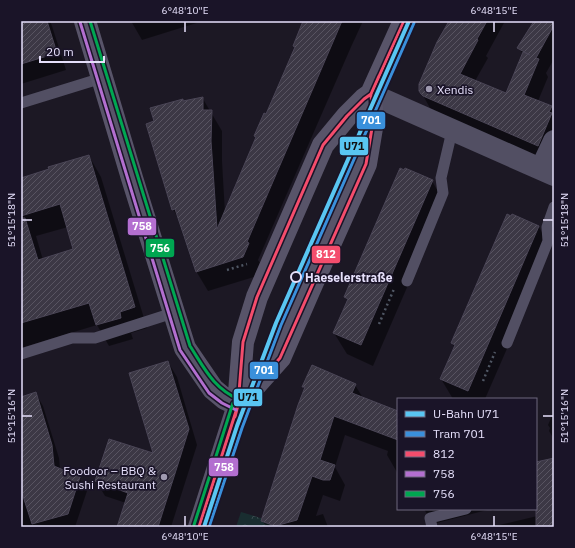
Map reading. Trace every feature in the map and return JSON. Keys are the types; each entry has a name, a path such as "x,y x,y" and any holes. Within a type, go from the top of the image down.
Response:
{"street":[{"path":"85,21 173,313 185,348 213,389 225,399 238,406"},
{"path":"238,406 280,358 366,164 373,122 371,94 404,21"},
{"path":"371,94 547,172 554,141"},
{"path":"199,527 238,406 243,342 257,297 323,144 347,116 371,94"}],"lane":[{"path":"21,103 102,78"},
{"path":"407,281 443,193 441,178 452,131"},
{"path":"507,343 548,241 547,227 554,207"},
{"path":"21,354 72,338 95,338 173,313"},
{"path":"432,527 430,518 462,510"}],"path":[{"path":"379,324 396,285 407,281"},
{"path":"483,381 497,348 507,343"}],"green space":[{"path":"241,512 280,524 281,527 236,527"}],"building":[{"path":"21,21 47,21 57,53 21,64"},
{"path":"303,21 342,21 247,242 249,243 243,257 196,272 175,209 172,210 146,124 154,121 150,108 183,99 183,101 203,97 203,110 212,110 211,141 217,229 256,137 254,136 264,113 266,114 295,47 293,46"},
{"path":"449,21 487,21 460,74 506,93 523,52 530,55 517,48 534,21 554,21 554,25 536,58 539,59 524,95 552,106 549,112 552,113 538,146 421,94 419,91 419,84 437,42"},
{"path":"89,155 135,307 120,312 121,318 96,325 89,303 21,323 21,218 25,218 38,260 73,249 60,204 21,216 21,178 49,169 48,167"},
{"path":"400,168 404,170 405,168 433,180 361,345 333,333 348,299 344,297"},
{"path":"507,214 511,216 512,214 539,226 468,391 440,379 455,345 451,343"},
{"path":"168,361 189,429 158,527 117,527 128,493 95,481 109,439 153,453 129,373"},
{"path":"312,365 356,384 352,393 397,411 397,440 334,416 320,460 335,465 330,480 323,480 312,476 297,520 275,526 261,521 305,387 302,387"},
{"path":"36,392 52,445 54,466 80,477 68,514 32,524 21,490 21,397"},
{"path":"554,458 554,527 536,527 537,462"}],"metro line":[{"name":"U71","path":"204,527 237,426 276,323 409,21"}],"tram line":[{"name":"701","path":"209,527 242,428 281,325 414,23"}],"transit line":[{"name":"756","path":"90,21 190,346 216,384 240,400"},
{"name":"812","path":"199,527 238,405 243,342 257,297 323,145 347,116 371,94 404,21"},
{"name":"758","path":"80,22 180,350 209,393 222,403 236,410"},
{"name":"812","path":"235,417 238,405 280,358 366,164 373,122 371,94 379,76"},
{"name":"756","path":"194,525 233,403"},
{"name":"758","path":"204,527 243,407"}],"place":[{"name":"Xendis","path":"429,89"},
{"name":"Haeselerstraße","path":"296,277"},
{"name":"Foodoor – BBQ & Sushi Restaurant","path":"164,477"}]}
